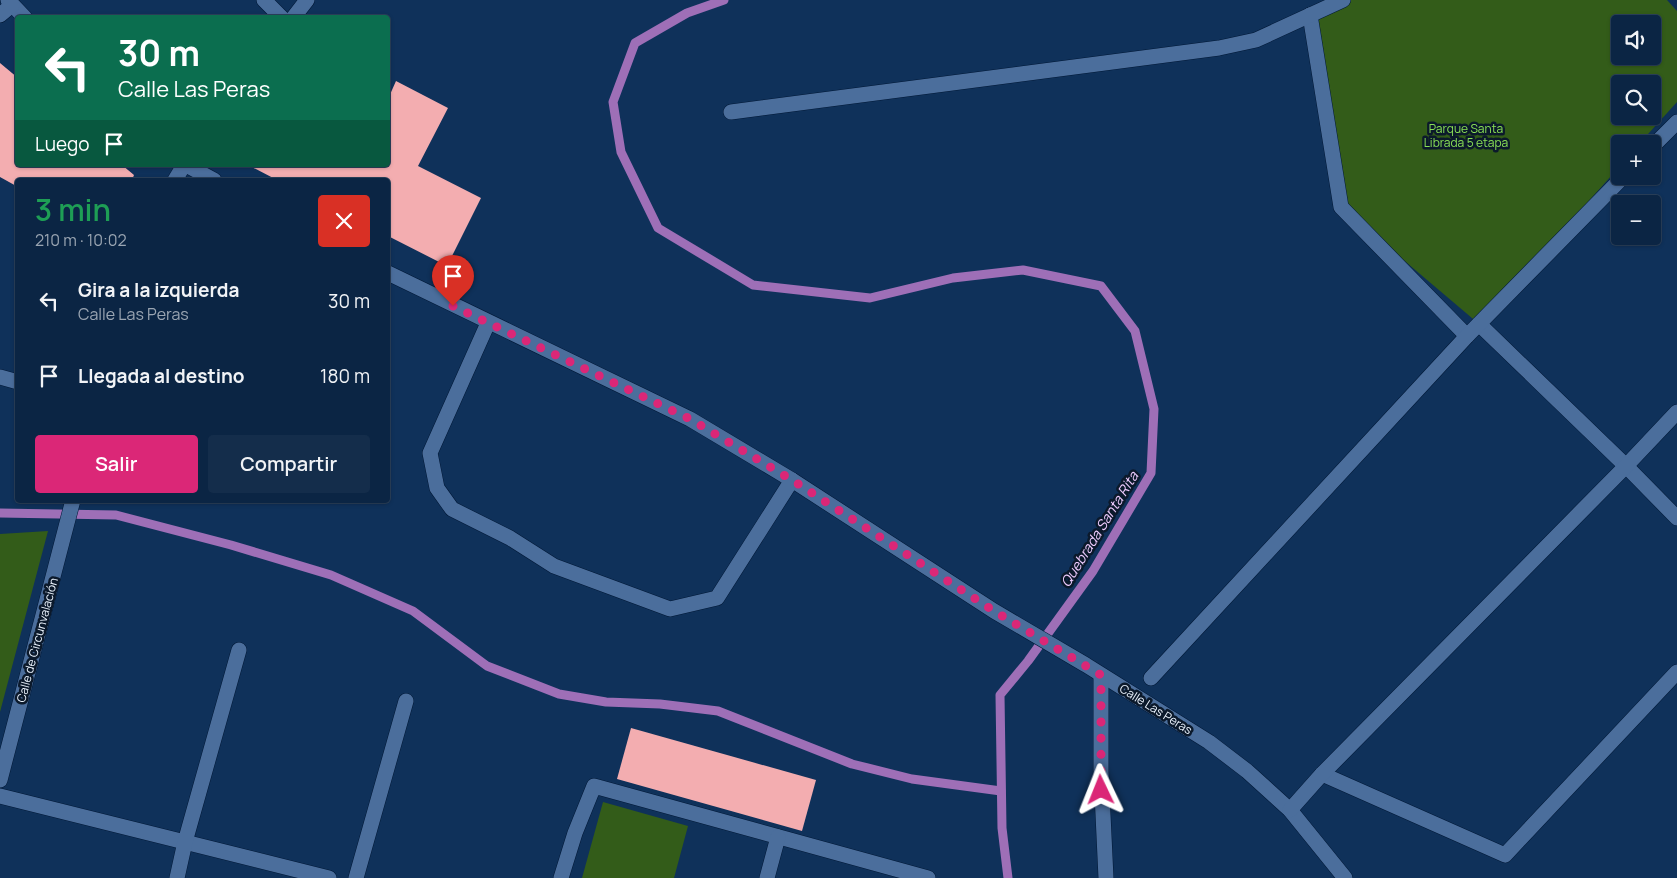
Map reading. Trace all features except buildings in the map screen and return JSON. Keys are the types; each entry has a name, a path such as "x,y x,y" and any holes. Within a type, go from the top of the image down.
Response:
{"street":[{"path":"264,0 279,15"},
{"path":"295,15 307,0"},
{"path":"731,112 1219,48 1256,40 1342,0"},
{"path":"0,15 10,2 22,15"},
{"path":"1310,15 1341,207 1467,336"},
{"path":"1661,138 1677,122"},
{"path":"177,178 184,167"},
{"path":"189,167 210,178"},
{"path":"1151,678 1467,336 1615,185"},
{"name":"Calle Las Peras","path":"390,274 690,419 792,480 994,611 1086,665 1209,742 1290,810 1345,878"},
{"path":"488,323 430,453 437,488 452,509 510,538 554,566 670,609 717,598 792,480"},
{"path":"1479,324 1677,518"},
{"path":"0,377 15,381"},
{"path":"1290,810 1322,774 1677,412"},
{"name":"Calle de Circunvalación","path":"0,780 73,503"},
{"path":"177,878 185,842 239,650"},
{"path":"1322,774 1505,855 1677,672"},
{"path":"1101,675 1100,772 1106,878"},
{"path":"356,878 406,701"},
{"path":"561,878 575,834 594,786 928,878"},
{"path":"0,796 329,878"},
{"path":"767,878 778,837"}],"green space":[{"name":"Parque Santa Librada 5 etapa","path":"1342,0 1667,0 1677,11 1677,102 1661,120 1661,75 1611,75 1611,125 1656,125 1647,135 1611,135 1611,176 1479,324 1341,207 1310,15"},
{"path":"48,531 0,712 0,534"},
{"path":"603,802 688,826 674,878 582,878"}],"waterway":[{"name":"Quebrada Santa Rita","path":"724,0 687,13 635,43 613,102 621,152 658,228 753,285 870,298 953,278 1023,270 1101,286 1135,331 1154,409 1151,473 1093,571 1028,661 1000,695 1002,828 1008,878"},
{"path":"0,513 116,515 231,545 331,575 413,611 487,666 559,694 606,702 660,704 718,711 852,764 912,779 1001,791"}],"route":[{"path":"453,306 690,419 792,480 994,611 1101,675 1101,790"}]}
